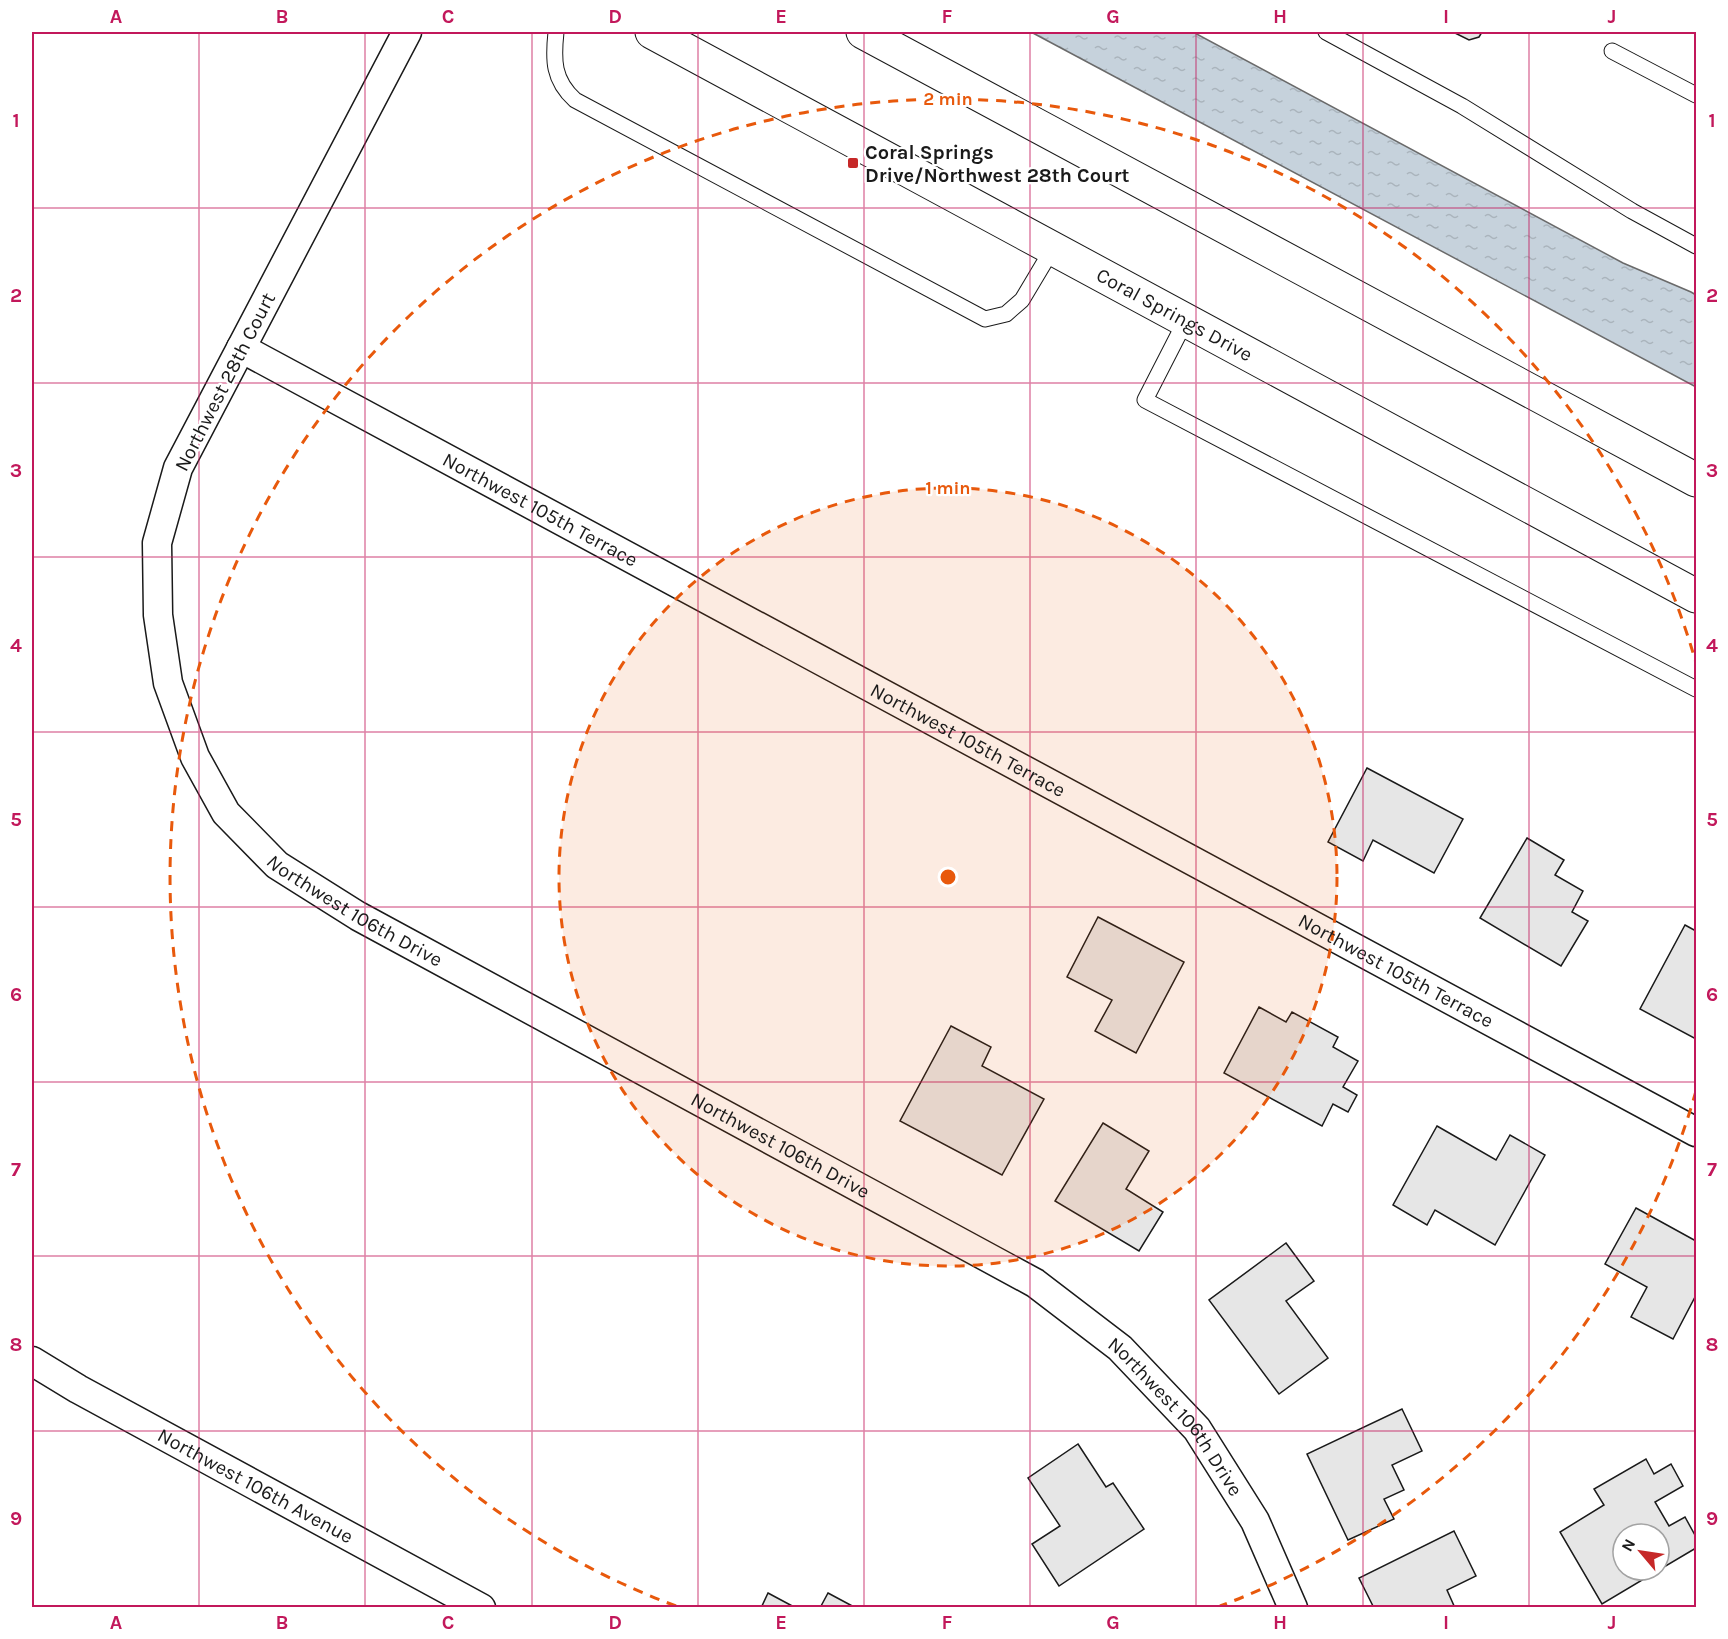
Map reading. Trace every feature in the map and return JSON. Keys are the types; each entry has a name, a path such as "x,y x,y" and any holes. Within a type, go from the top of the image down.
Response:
{"main road":[{"name":"Coral Springs Drive","path":"652,32 1696,597"},
{"path":"863,32 1696,480"}],"street":[{"name":"Northwest 28th Court","path":"195,757 168,683 158,615 157,543 178,468 407,32"},
{"name":"Northwest 105th Terrace","path":"241,348 1696,1132"},
{"name":"Northwest 106th Drive","path":"195,757 226,813 277,865 358,916 1035,1283 1120,1348 1197,1429 1255,1521 1293,1608"},
{"name":"Northwest 106th Avenue","path":"32,1361 78,1389 481,1608"}],"lane":[{"path":"556,32 556,75 563,89 575,100 985,319 1006,314 1022,300 1053,248"},
{"path":"1326,32 1462,106 1632,211 1696,246"},
{"path":"1612,51 1696,95"},
{"path":"1186,320 1144,400 1696,689"}],"water":[{"path":"1031,32 1193,32 1623,263 1691,292 1696,295 1696,387"}],"building":[{"path":"1453,32 1482,32 1479,37 1469,40"},
{"path":"1367,768 1463,819 1434,873 1373,840 1363,861 1328,842"},
{"path":"1527,838 1564,860 1555,875 1583,891 1572,912 1588,921 1561,966 1480,918"},
{"path":"1098,917 1184,962 1136,1053 1095,1031 1112,1000 1067,977"},
{"path":"1685,925 1696,931 1696,1039 1640,1009"},
{"path":"1259,1007 1286,1022 1292,1012 1338,1037 1333,1047 1358,1061 1343,1087 1357,1095 1348,1112 1333,1104 1322,1126 1224,1073"},
{"path":"951,1026 991,1047 982,1066 1044,1099 1002,1175 900,1121"},
{"path":"1103,1123 1149,1151 1126,1189 1163,1212 1139,1251 1055,1201"},
{"path":"1437,1126 1496,1160 1510,1135 1545,1155 1495,1245 1435,1210 1427,1225 1393,1205"},
{"path":"1636,1208 1696,1241 1696,1295 1673,1339 1631,1317 1647,1287 1605,1264"},
{"path":"1286,1243 1314,1281 1286,1301 1328,1358 1279,1394 1209,1300"},
{"path":"1402,1409 1422,1451 1392,1465 1404,1490 1384,1499 1394,1519 1348,1540 1307,1454"},
{"path":"1078,1444 1106,1487 1113,1483 1144,1529 1059,1586 1032,1544 1060,1526 1028,1478"},
{"path":"1646,1459 1654,1474 1671,1464 1683,1486 1655,1502 1667,1522 1611,1522 1611,1582 1639,1582 1602,1604 1560,1532 1604,1505 1594,1489"},
{"path":"1685,1517 1696,1537 1696,1548 1671,1563 1671,1525"},
{"path":"1454,1531 1476,1576 1447,1590 1455,1608 1374,1608 1359,1578"},
{"path":"768,1593 796,1608 761,1608"},
{"path":"828,1593 856,1608 820,1608"}],"place":[{"name":"Coral Springs Drive/Northwest 28th Court","path":"853,163"}]}
